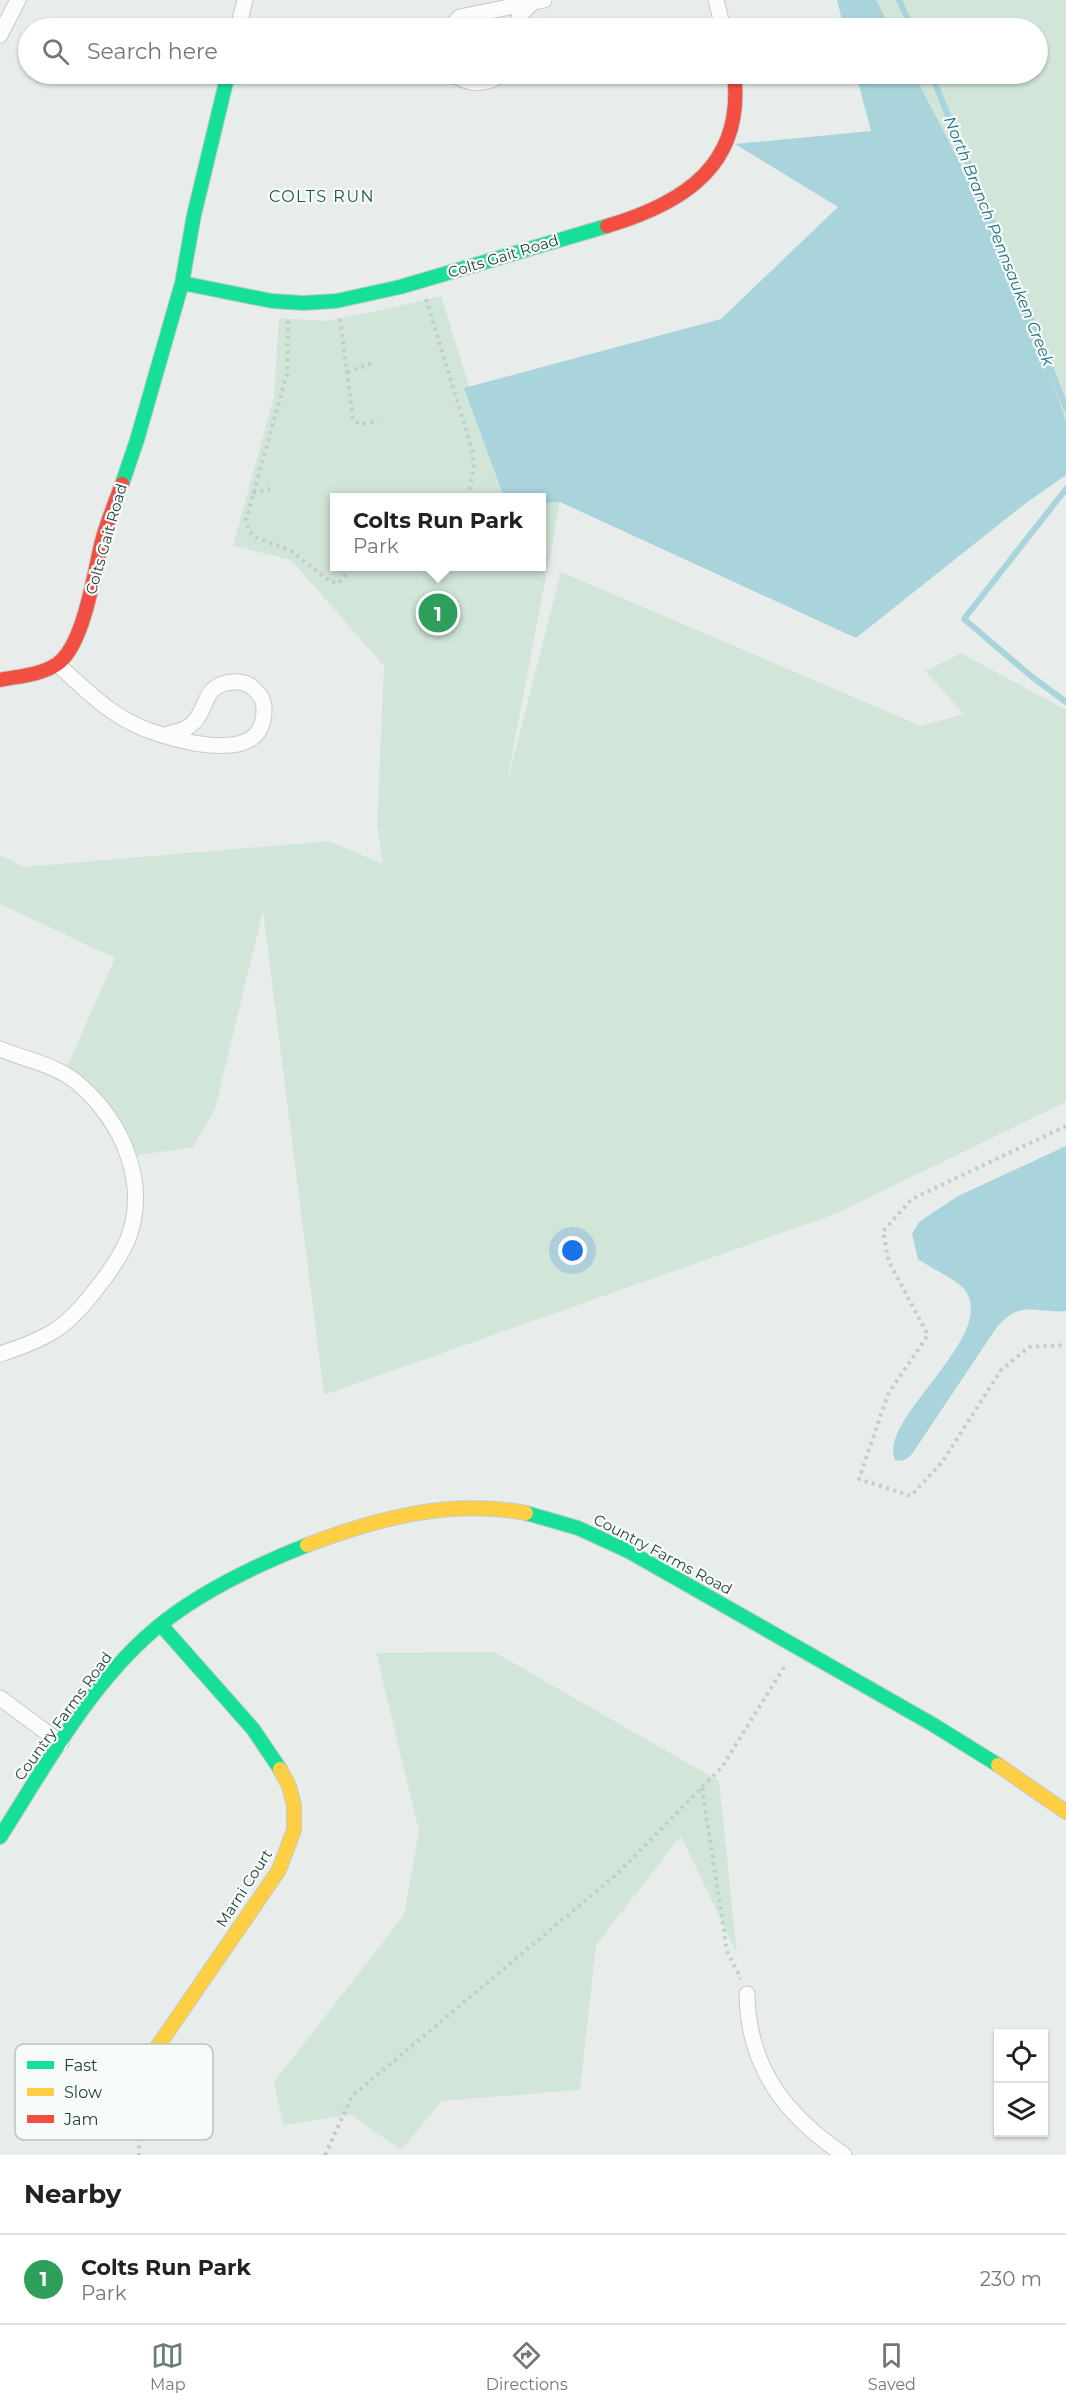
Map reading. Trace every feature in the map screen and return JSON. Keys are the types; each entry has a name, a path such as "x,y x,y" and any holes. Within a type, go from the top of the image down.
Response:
{"street":[{"path":"0,35 18,0"},
{"path":"240,18 244,0"},
{"path":"716,0 720,18"},
{"path":"459,18 538,2"},
{"path":"519,18 522,13 538,2"},
{"name":"Colts Gait Road","path":"57,664 74,645 83,622 98,554 137,440 182,283 194,215 226,84"},
{"name":"Colts Gait Road","path":"182,283 255,299 288,302 337,300 420,281 633,217 674,198 707,171 721,155 730,136 735,84"},
{"path":"0,680 40,672 57,664 112,712 145,729 165,735 203,744 234,746 255,735 262,726 263,700 248,684 225,683 214,688 207,696 198,717 192,724 165,735"},
{"path":"0,1049 49,1066 71,1078 99,1104 115,1126 128,1153 135,1197 134,1211 125,1244 107,1274 83,1305 55,1331 0,1354"},
{"name":"Country Farms Road","path":"0,1837 61,1743 112,1673 161,1625 186,1606 236,1578 365,1522 402,1513 450,1508 481,1508 540,1515 597,1535 766,1628 991,1760 1066,1812"},
{"name":"Marni Court","path":"158,2044 279,1870 294,1830 294,1805 273,1757 253,1730 161,1625"},
{"path":"0,1698 61,1743"},
{"path":"747,1994 748,2020 753,2043 774,2089 809,2129 844,2155"}],"path":[{"path":"420,281 472,449 474,464 469,493"},
{"path":"337,300 353,419 359,424 378,421"},
{"path":"288,302 287,374 246,520 249,531 255,537 291,551 331,582 339,583 350,571"},
{"path":"347,372 372,363"},
{"path":"252,493 270,489"},
{"path":"1066,1126 912,1199 883,1231 889,1262 928,1335 888,1394 859,1479 911,1496 943,1461 1000,1370 1029,1347 1066,1345"},
{"path":"325,2155 352,2096 617,1874 722,1767 786,1664"},
{"path":"702,1787 728,1951 747,1994"}],"green space":[{"path":"876,0 1066,0 1066,421 1009,258 919,84 1048,84 1048,18 886,18"},
{"path":"441,296 503,493 330,493 330,571 546,571 546,503 560,502 506,787 561,572 921,726 964,714 925,671 961,653 1066,710 1066,1102 835,1214 324,1395 263,911 215,1109 193,1147 126,1157 65,1072 115,958 0,904 0,855 24,867 329,841 383,864 377,826 384,666 291,560 233,546 274,396 279,318 324,321"},
{"path":"494,1652 719,1781 737,1954 681,1836 596,1945 580,2090 442,2101 401,2150 351,2115 283,2125 274,2082 404,1915 419,1831 376,1653"}],"water":[{"path":"837,0 876,0 886,18 842,18"},
{"path":"859,84 919,84 1009,258 1066,421 1066,475 1026,503 856,638 560,502 546,503 546,493 503,493 464,388 721,319 838,207 735,144 871,131"},
{"path":"1066,1146 1066,1311 1021,1310 1006,1318 997,1327 912,1454 904,1460 895,1460 894,1442 903,1422 954,1352 966,1329 971,1308 964,1289 960,1285 918,1259 912,1234 919,1222 958,1196"}],"waterway":[{"name":"North Branch Pennsauken Creek","path":"899,0 907,18"},
{"name":"North Branch Pennsauken Creek","path":"935,84 1004,250"},
{"name":"North Branch Pennsauken Creek","path":"1020,291 1066,408"},
{"path":"1066,489 964,619 1031,676 1066,702"}],"traffic: fast":[{"path":"122,484 182,283 194,215 226,84"},
{"path":"182,283 272,301 303,303 336,301 400,287 607,226"},
{"path":"526,1513 578,1528 630,1552 932,1724 998,1765"},
{"path":"0,1837 89,1700 131,1651 155,1629 208,1592 247,1571 307,1545"},
{"path":"161,1625 253,1729 280,1769"}],"traffic: slow":[{"path":"307,1545 387,1519 442,1510 470,1508 526,1513"},
{"path":"998,1765 1066,1812"},
{"path":"159,2044 279,1870 294,1830 294,1805 289,1786 280,1769"}],"traffic: jam":[{"path":"607,226 661,205 684,192 704,175 719,156 730,132 735,105 734,84"},
{"path":"0,680 44,671 57,664 66,655 74,642 87,607 104,534 122,484"}],"place":[{"name":"Colts Run Park","path":"438,613"}],"district":[{"name":"COLTS RUN","path":"322,196"}]}
